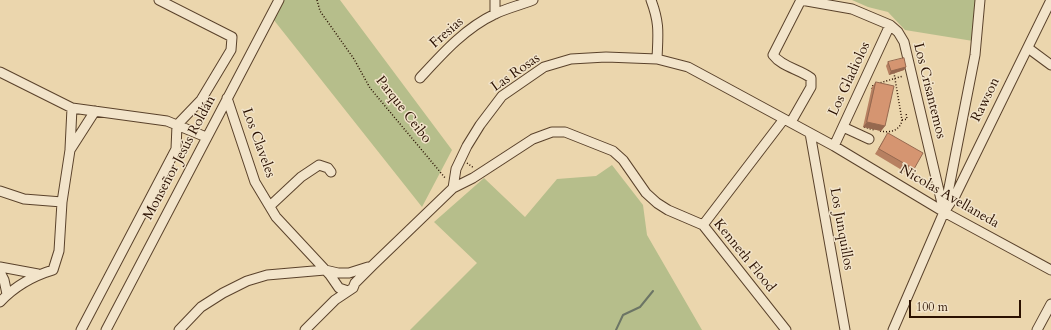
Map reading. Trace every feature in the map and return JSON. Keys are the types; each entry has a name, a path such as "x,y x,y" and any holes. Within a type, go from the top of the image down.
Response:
{"street":[{"path":"81,330 176,149 177,125 201,100 232,50 232,37 159,0"},
{"name":"Monseñor Jesús Roldán","path":"106,330 278,0"},
{"path":"495,0 495,14"},
{"path":"510,0 521,5"},
{"name":"Fresias","path":"420,78 450,47 471,30 495,14 533,0"},
{"path":"651,0 657,16 659,30 657,59"},
{"path":"703,225 787,120 810,87 811,78 805,73 777,60 773,55 801,0"},
{"name":"Los Crisantemos","path":"801,0 834,3 852,8 890,25 898,32 904,42 944,212"},
{"path":"893,330 944,212 974,55 980,0"},
{"name":"Rawson","path":"944,212 955,196 1051,0"},
{"name":"Los Gladiolos","path":"834,146 890,25"},
{"path":"1028,48 1051,65"},
{"name":"Las Rosas","path":"453,188 456,169 467,146 480,124 502,96 544,67 571,59 606,57 657,59 688,67 834,146"},
{"path":"0,72 72,108 167,121 206,137"},
{"name":"Los Claveles","path":"227,98 255,182 276,217 338,286"},
{"path":"0,302 7,294 38,274 53,270 57,261 62,202 70,150 72,108"},
{"path":"70,150 95,111"},
{"path":"843,127 869,139"},
{"name":"Kenneth Flood","path":"453,188 473,178 533,139 552,132 565,132 612,151 623,160 646,192 657,203 668,210 703,225 786,330"},
{"name":"Los Junquillos","path":"810,133 845,330"},
{"name":"Nicolas Avellaneda","path":"834,146 944,212 1051,270"},
{"path":"270,206 301,176 319,165 328,168 331,172"},
{"path":"305,330 335,300 352,288 373,265 453,188"},
{"path":"0,191 24,199 62,202"},
{"path":"306,272 313,267 315,259"},
{"path":"335,300 338,286 337,280 340,275 358,271 373,265"},
{"path":"0,267 38,274"},
{"path":"178,330 201,307 223,293 247,281 267,275 325,270 346,273 354,277 355,283"},
{"path":"0,272 4,280 7,294"},
{"path":"338,286 342,290 348,291"},
{"path":"1037,330 1051,304"}],"path":[{"name":"Parque Ceibo","path":"317,0 320,11 354,59 370,88 453,188"},
{"path":"898,72 898,77"},
{"path":"863,127 886,132 900,126 902,120 894,73"},
{"path":"871,94 873,85 905,75"},
{"path":"902,120 907,119 906,113"},
{"path":"467,162 474,168"}],"green space":[{"path":"283,0 340,0 452,150 422,207 273,19"},
{"path":"852,0 977,0 973,41 905,30 888,12 868,7"},
{"path":"612,165 643,205 647,235 702,330 410,330 477,263 434,222 484,178 525,217 557,179 596,176"}],"building":[{"path":"904,58 906,67 891,71 888,62"},
{"path":"876,82 894,86 885,126 867,122"},
{"path":"888,133 923,153 914,169 879,149"}],"waterway":[{"path":"616,330 623,315 640,307 653,291"}]}
